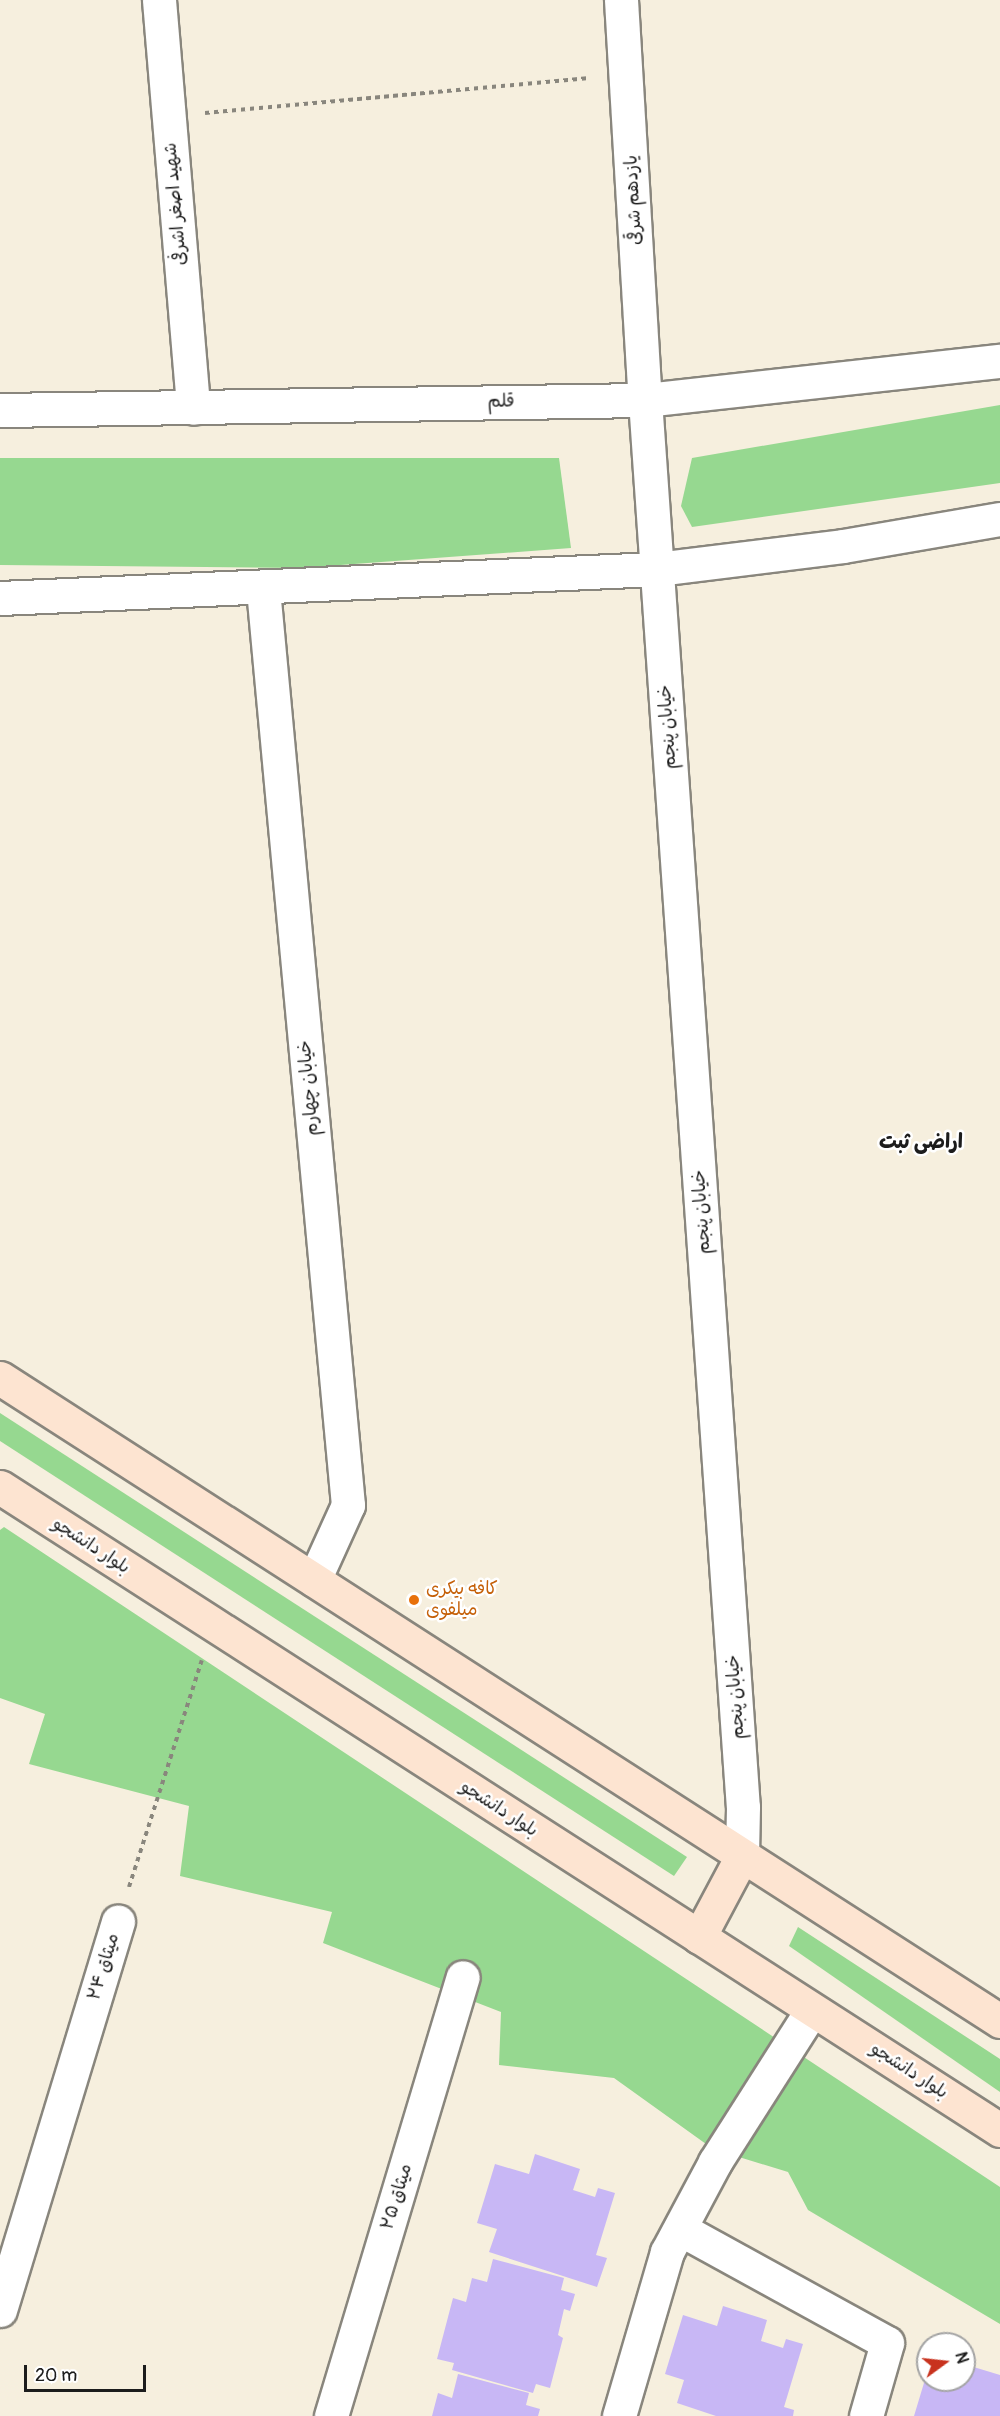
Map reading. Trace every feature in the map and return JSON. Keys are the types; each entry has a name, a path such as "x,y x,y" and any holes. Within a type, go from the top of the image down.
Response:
{"main road":[{"path":"0,1378 1000,2021"},
{"name":"بلوار دانشجو","path":"0,1487 1000,2130"},
{"path":"699,1937 742,1856"}],"street":[{"name":"شهید اصغر اشرفی","path":"159,0 193,408"},
{"name":"یازدهم شرقی","path":"621,0 628,75 645,400 657,569"},
{"name":"قلم","path":"0,410 645,400 1000,361"},
{"path":"0,598 263,589 435,577 657,569 843,546 1000,519"},
{"name":"خیابان پنجم","path":"657,569 742,1795 742,1856"},
{"name":"خیابان چهارم","path":"263,589 348,1505 314,1580"},
{"name":"میثاق ۲۴","path":"0,2310 118,1922"},
{"name":"میثاق ۲۵","path":"331,2416 463,1977"},
{"path":"619,2416 667,2252 716,2162 812,2010"},
{"path":"680,2229 887,2343 866,2416"}],"path":[{"path":"169,117 628,75"},
{"name":"میثاق ۲۴","path":"118,1922 213,1626"}],"green space":[{"path":"1000,405 1000,483 692,527 681,506 692,458"},
{"path":"0,458 559,458 571,548 300,568 0,565"},
{"path":"0,1413 687,1857 674,1876 0,1441"},
{"path":"4,1527 1000,2187 1000,2324 808,2210 788,2172 713,2149 614,2078 499,2065 501,2012 323,1943 332,1912 180,1876 189,1806 29,1764 45,1714 0,1698 0,1530"},
{"path":"798,1927 1000,2059 1000,2092 789,1946"}],"building":[{"path":"535,2154 580,2169 573,2190 595,2197 598,2188 615,2193 596,2255 607,2258 597,2287 489,2252 497,2229 477,2223 495,2164 529,2174"},
{"path":"493,2259 564,2278 561,2290 575,2294 570,2311 564,2309 558,2335 563,2338 550,2388 536,2384 533,2393 452,2370 454,2363 437,2359 453,2298 466,2302 472,2278 487,2282"},
{"path":"723,2306 767,2320 761,2341 783,2348 786,2339 803,2344 784,2407 794,2410 793,2416 716,2416 677,2403 684,2380 665,2374 683,2315 717,2326"},
{"path":"976,2368 1000,2375 1000,2416 914,2416 921,2392 976,2392"},
{"path":"458,2374 529,2393 526,2405 540,2409 538,2416 432,2416 438,2393 452,2398"}],"place":[{"name":"کافه بیکری میلفوی","path":"414,1600"}],"district":[{"name":"اراضی ثبت","path":"921,1141"}]}
